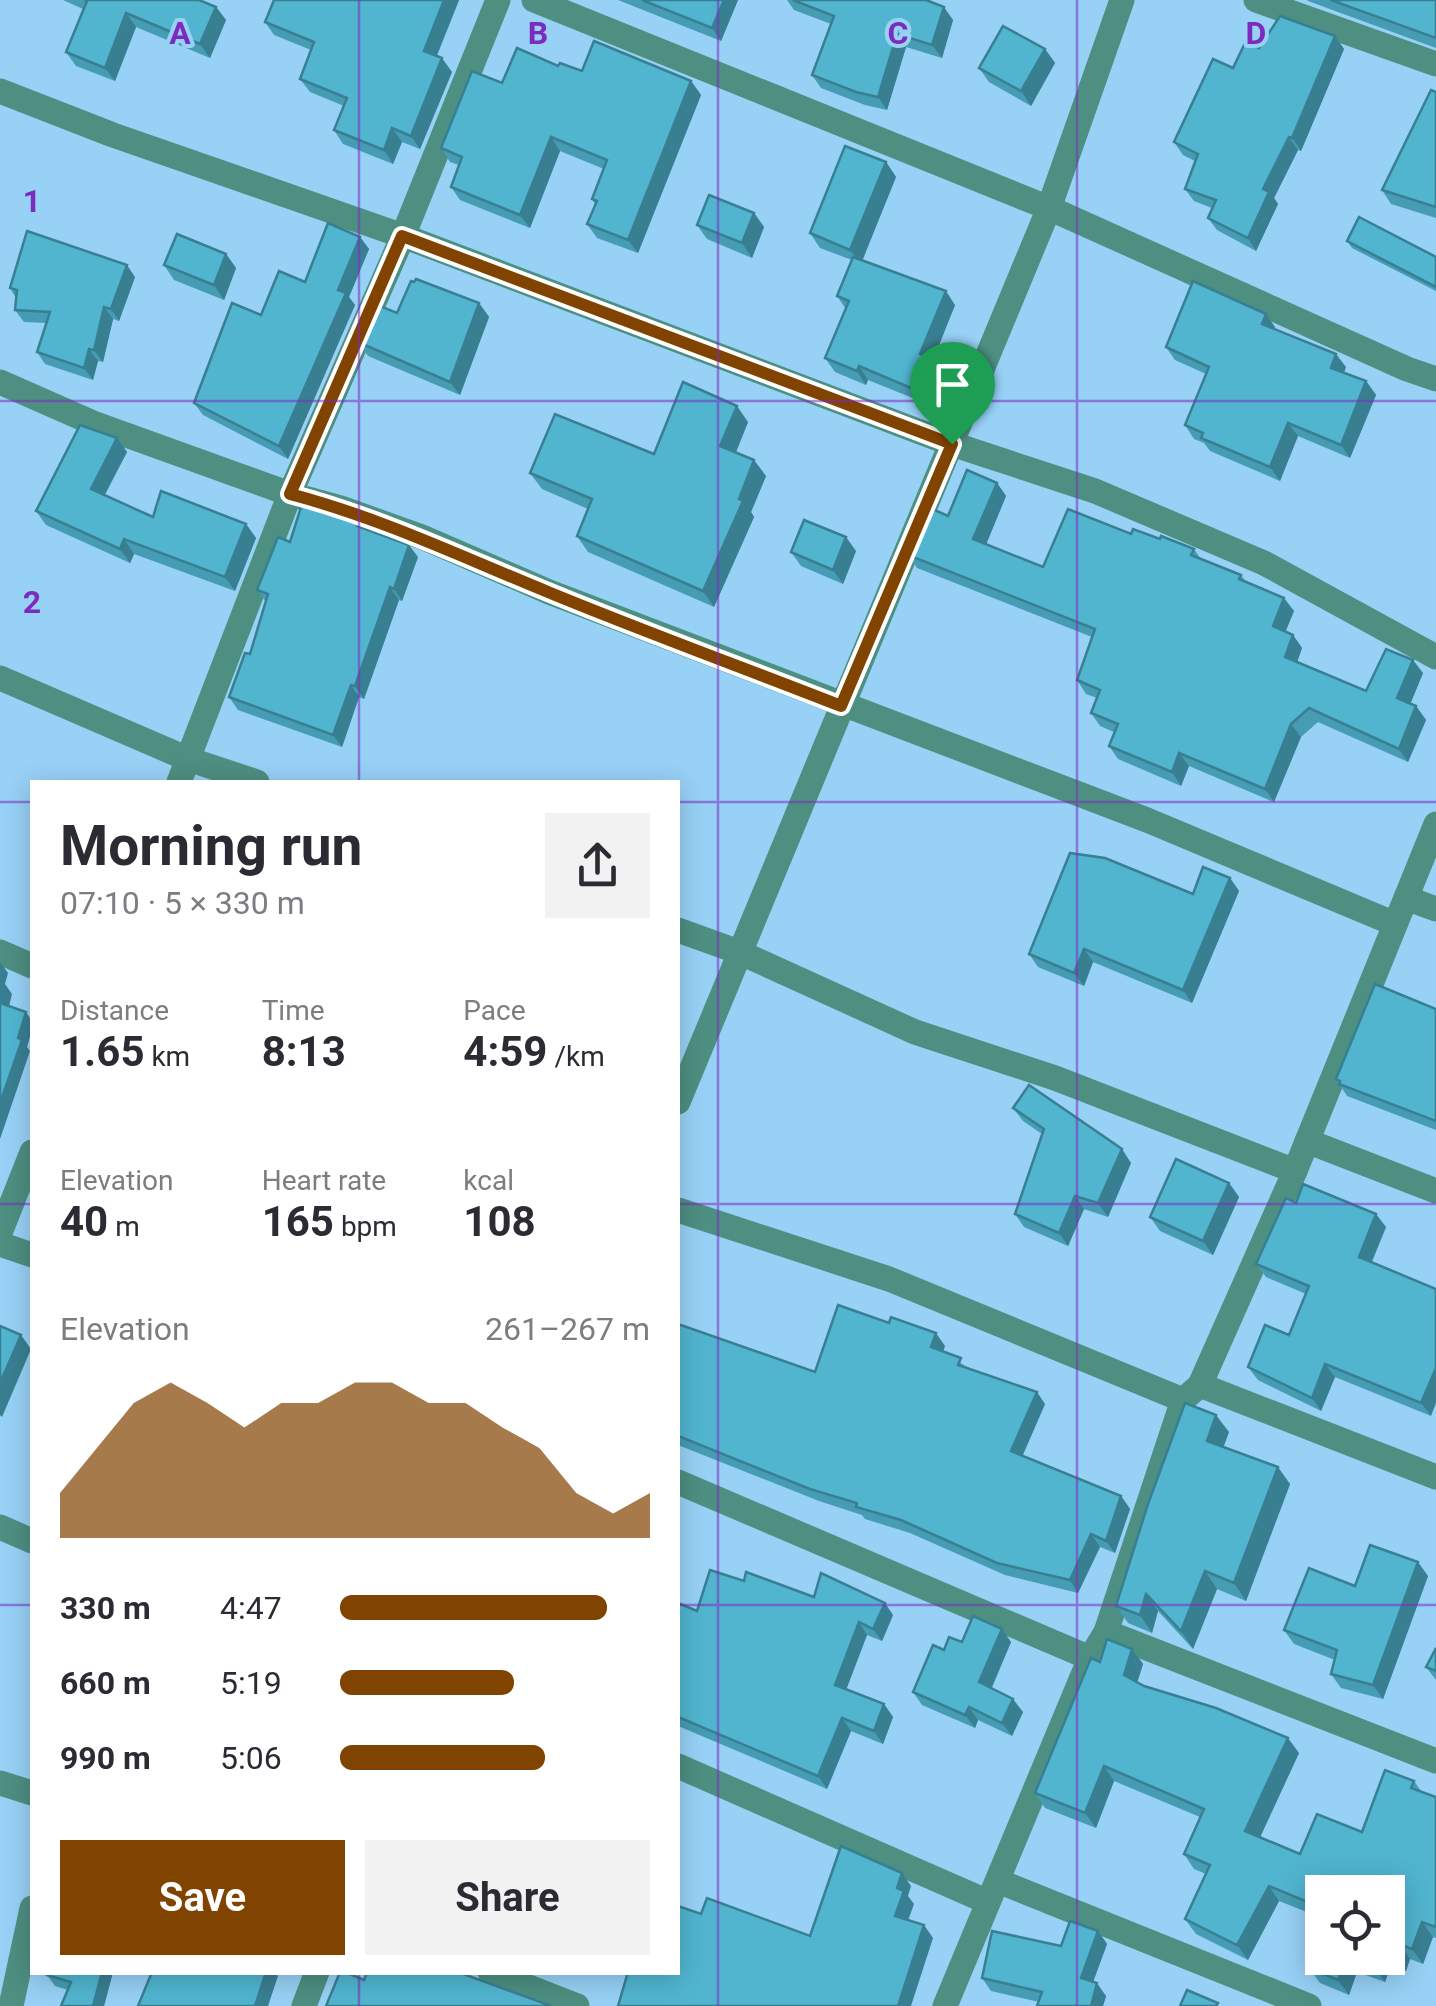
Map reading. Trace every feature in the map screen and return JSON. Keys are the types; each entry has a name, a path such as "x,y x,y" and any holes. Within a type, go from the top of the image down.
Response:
{"street":[{"path":"184,770 290,494 402,236 498,0"},
{"path":"534,0 1048,208 1436,379"},
{"path":"680,1097 1048,208 1122,0"},
{"path":"1256,0 1436,64"},
{"path":"0,91 402,236 952,444 1095,492 1264,562 1436,657"},
{"path":"0,382 93,423 422,537 548,592 1147,820 1395,924"},
{"path":"0,678 184,770 245,780"},
{"path":"945,2006 1090,1658 1106,1632 1191,1392 1295,1171 1436,824"},
{"path":"1406,898 1436,910"},
{"path":"680,931 739,952 916,1032 1055,1078 1295,1171"},
{"path":"0,952 30,965"},
{"path":"1307,1142 1436,1191"},
{"path":"0,1233 30,1157"},
{"path":"680,1211 889,1279 1191,1392 1436,1477"},
{"path":"0,1244 30,1254"},
{"path":"680,1483 1090,1658"},
{"path":"0,1527 30,1540"},
{"path":"1106,1632 1436,1761"},
{"path":"680,1767 993,1892 1310,2006"},
{"path":"0,1783 30,1792"},
{"path":"11,2006 30,1917"},
{"path":"304,2006 316,1975"},
{"path":"498,1975 577,2006"}],"building":[{"path":"85,0 199,0 216,7 200,44 126,13 105,68 66,52"},
{"path":"274,0 444,0 424,51 442,58 411,136 392,128 384,150 334,130 347,98 300,79 314,42 265,22"},
{"path":"642,0 724,0 712,28"},
{"path":"793,0 926,0 944,7 932,45 897,34 878,97 812,75 834,16"},
{"path":"1331,0 1436,0 1436,38"},
{"path":"1280,16 1335,36 1292,138 1289,137 1263,189 1269,192 1248,238 1208,218 1216,200 1185,189 1198,154 1174,142 1213,59 1233,68 1246,41 1259,48"},
{"path":"1003,26 1045,49 1021,91 979,68"},
{"path":"594,41 691,81 628,240 587,224 607,160 551,137 520,215 451,187 462,157 441,148 472,71 502,83 517,48 558,66 560,63 582,71"},
{"path":"1431,90 1436,92 1436,207 1382,190"},
{"path":"845,146 886,162 850,250 810,233"},
{"path":"709,195 754,213 742,243 697,225"},
{"path":"1359,217 1436,257 1436,287 1347,241"},
{"path":"328,223 360,237 338,290 346,293 279,446 194,403 232,303 261,315 279,271 305,282"},
{"path":"27,231 127,265 111,309 104,307 94,350 89,349 84,368 37,352 50,312 15,310 17,290 10,288"},
{"path":"177,234 226,254 214,285 164,265"},
{"path":"853,257 946,291 920,354 924,356 911,388 859,366 857,371 825,358 849,301 837,296"},
{"path":"416,279 479,303 450,382 358,342 375,304 397,313 411,281"},
{"path":"1193,281 1266,314 1262,324 1336,354 1331,368 1366,381 1341,445 1288,423 1270,467 1201,438 1203,433 1185,425 1209,367 1166,347"},
{"path":"683,382 737,406 720,446 754,460 739,499 743,501 703,591 577,536 592,499 530,473 555,414 654,454"},
{"path":"80,425 117,438 91,489 153,517 161,491 246,524 225,577 124,539 120,549 36,511"},
{"path":"967,470 997,483 973,539 1043,567 1068,509 1131,534 1133,529 1194,549 1191,555 1284,598 1273,626 1293,635 1285,657 1366,691 1386,649 1413,660 1397,698 1416,706 1399,749 1309,708 1291,724 1265,789 1179,753 1172,772 1109,746 1118,724 1091,713 1100,690 1077,680 1095,629 908,555 928,507 948,516"},
{"path":"302,504 358,522 357,526 409,545 333,735 229,697 245,653 250,654 268,594 257,590 278,537 290,542"},
{"path":"804,520 846,537 833,570 791,552"},
{"path":"1070,853 1105,858 1193,894 1203,867 1230,878 1183,990 1084,949 1074,973 1029,954"},
{"path":"1375,984 1436,1009 1436,1121 1339,1084 1336,1079"},
{"path":"0,1003 26,1012 18,1038 22,1040 0,1103"},
{"path":"1029,1085 1122,1149 1098,1203 1075,1196 1059,1233 1015,1214 1044,1129 1013,1108"},
{"path":"1176,1159 1229,1183 1203,1241 1150,1217"},
{"path":"1303,1184 1376,1214 1359,1257 1436,1289 1436,1368 1421,1403 1325,1364 1312,1398 1248,1367 1265,1325 1289,1335 1309,1286 1256,1264 1286,1198 1296,1203"},
{"path":"838,1305 889,1323 891,1317 936,1333 931,1347 961,1358 958,1365 1037,1392 1011,1451 1121,1496 1106,1541 1091,1534 1070,1580 997,1563 901,1520 856,1507 857,1503 810,1489 680,1437 680,1325 815,1372"},
{"path":"0,1326 21,1335 0,1383"},
{"path":"1185,1403 1216,1415 1207,1441 1278,1467 1234,1583 1205,1571 1181,1631 1146,1594 1140,1615 1116,1606"},
{"path":"1370,1545 1418,1562 1373,1685 1331,1674 1337,1650 1284,1630 1309,1568 1355,1586"},
{"path":"710,1570 744,1581 746,1572 814,1597 821,1573 885,1603 873,1629 859,1622 835,1685 884,1704 874,1731 842,1718 818,1776 680,1718 680,1604 697,1611"},
{"path":"973,1616 1002,1629 979,1682 1013,1699 1002,1723 969,1707 965,1715 913,1692 933,1645 944,1650 949,1637 962,1642"},
{"path":"1107,1639 1132,1649 1124,1675 1144,1686 1216,1708 1288,1738 1245,1831 1300,1854 1317,1814 1362,1832 1385,1770 1414,1781 1411,1788 1436,1797 1436,1927 1422,1922 1412,1949 1405,1946 1405,1875 1305,1875 1305,1901 1269,1886 1237,1945 1185,1919 1210,1865 1184,1854 1204,1809 1104,1766 1085,1813 1035,1793 1091,1658 1100,1662"},
{"path":"1436,1648 1436,1671 1426,1667"},
{"path":"841,1846 902,1873 897,1888 904,1891 895,1916 924,1925 898,2006 618,2006 627,1975 680,1975 680,1907 701,1914 707,1898 810,1936"},
{"path":"1070,1921 1098,1931 1081,1978 1097,1983 1091,2006 1037,2006 1042,1992 982,1978 992,1931 1061,1946"},
{"path":"47,1975 101,1975 93,2006 61,2006 71,1982"},
{"path":"151,1975 265,1975 255,2006 138,2006"},
{"path":"339,1975 364,1980 366,1975 466,1975 551,2006 326,2006"},
{"path":"1187,1990 1218,2003 1180,2006"}],"route":[{"path":"402,236 952,444 841,706 548,592 422,537 290,494 402,236"}]}
